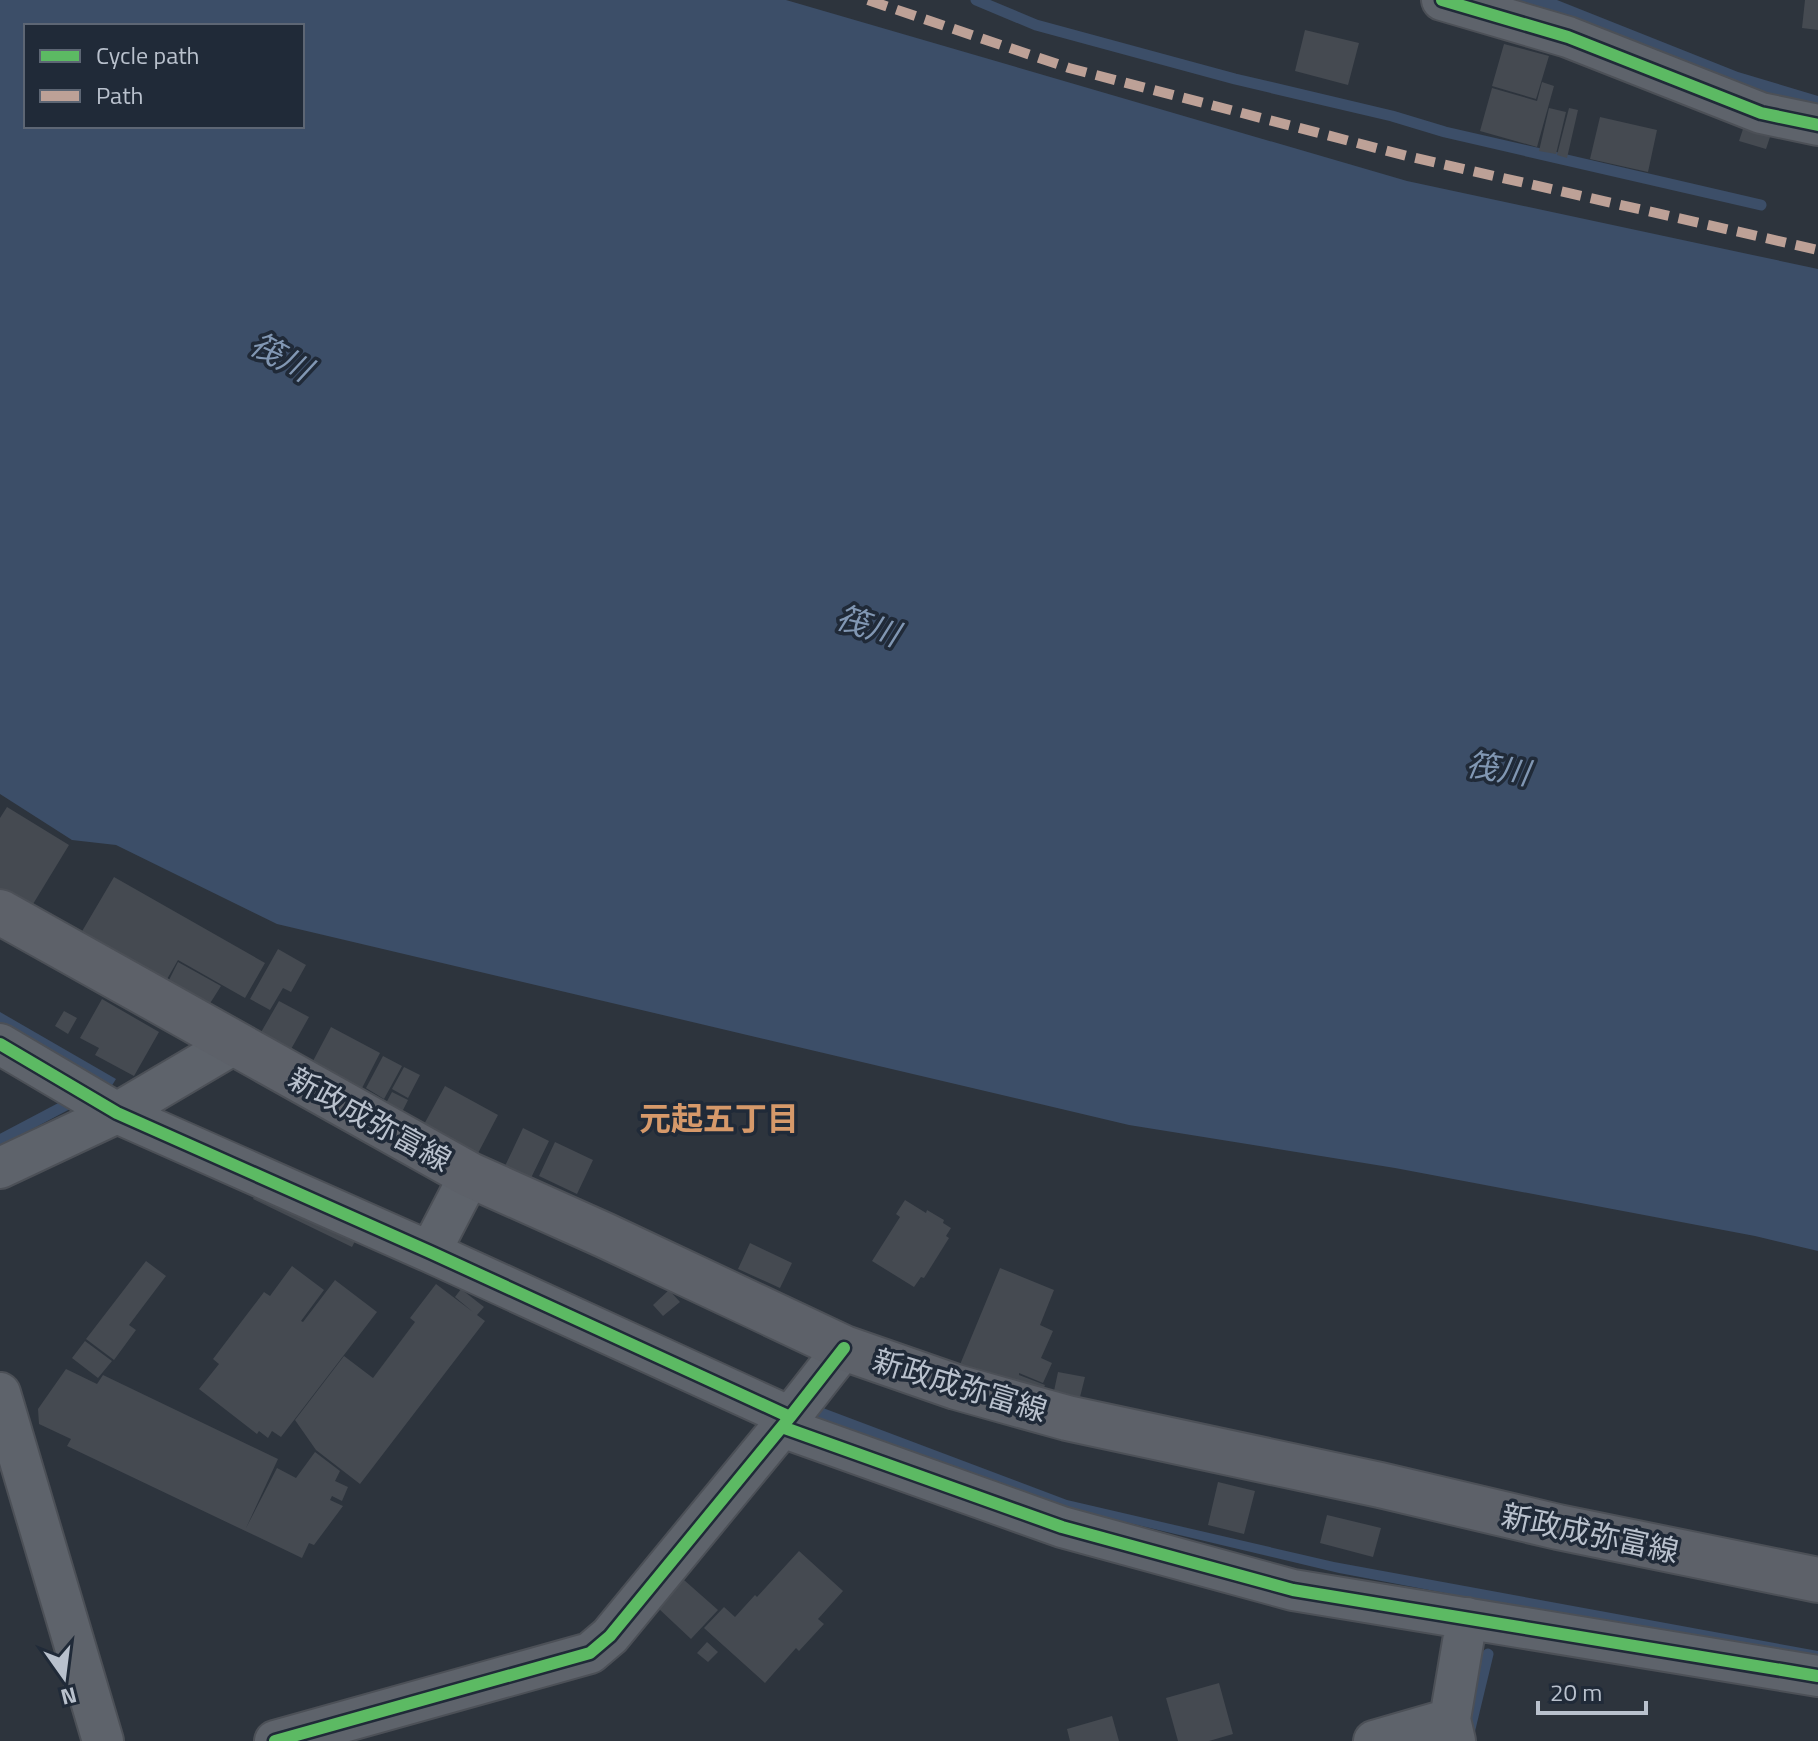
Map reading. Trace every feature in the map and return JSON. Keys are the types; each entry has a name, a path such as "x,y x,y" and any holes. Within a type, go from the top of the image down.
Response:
{"main road":[{"name":"新政成弥富線","path":"0,912 470,1175 844,1348 956,1387 1067,1418 1380,1485 1558,1527 1818,1580"}],"street":[{"path":"1442,0 1568,37 1761,113 1818,125"},
{"path":"0,1044 117,1113 430,1252 786,1422 1062,1527 1293,1590 1818,1676"},
{"path":"0,1168 117,1113 234,1044"},
{"path":"430,1252 470,1175"},
{"path":"278,1741 590,1653 610,1636 844,1348"},
{"path":"0,1393 103,1741"},
{"path":"1374,1741 1452,1730 1467,1618"}],"water":[{"name":"筏川","path":"0,0 786,0 1407,181 1818,269 1818,1251 1755,1236 1395,1168 1129,1125 277,924 116,845 72,840 0,794"},
{"path":"1495,0 1557,0 1738,72 1818,96 1818,113"},
{"path":"0,1012 116,1079 111,1087 0,1023"},
{"path":"823,1408 1067,1500 1334,1562 1818,1651 1818,1663 1339,1573 1070,1509 816,1419"}],"building":[{"path":"1805,0 1818,0 1818,30 1802,28"},
{"path":"1305,30 1359,43 1348,85 1295,71"},
{"path":"1504,44 1549,56 1536,99 1492,86"},
{"path":"1542,82 1554,86 1537,147 1480,131 1492,88 1537,101"},
{"path":"1549,108 1566,112 1556,154 1539,151"},
{"path":"1569,108 1578,110 1567,158 1557,155"},
{"path":"1600,117 1657,130 1648,172 1590,159"},
{"path":"1744,126 1771,134 1766,149 1739,141"},
{"path":"7,807 69,845 30,909 0,892 0,818"},
{"path":"114,877 265,963 245,998 178,960 166,981 81,933"},
{"path":"278,949 306,965 291,992 283,988 270,1010 250,999"},
{"path":"178,962 221,986 209,1005 168,982"},
{"path":"102,999 159,1032 134,1076 95,1055 99,1048 80,1038"},
{"path":"279,1001 309,1017 290,1051 260,1034"},
{"path":"64,1011 77,1018 68,1034 55,1026"},
{"path":"331,1027 380,1053 362,1088 313,1061"},
{"path":"383,1056 402,1066 384,1099 366,1088"},
{"path":"404,1067 420,1075 408,1098 392,1089"},
{"path":"445,1086 498,1115 476,1157 422,1128"},
{"path":"392,1092 408,1100 401,1114 385,1105"},
{"path":"523,1128 549,1141 531,1178 505,1166"},
{"path":"555,1142 593,1160 577,1194 539,1176"},
{"path":"259,1186 359,1233 352,1247 253,1199"},
{"path":"905,1200 944,1220 943,1223 951,1228 946,1236 949,1238 924,1278 921,1277 914,1287 872,1261 900,1217 896,1214"},
{"path":"750,1243 792,1263 780,1288 738,1269"},
{"path":"146,1261 166,1276 129,1325 136,1330 114,1360 86,1339"},
{"path":"292,1266 324,1290 301,1321 335,1280 377,1312 281,1437 272,1431 268,1438 259,1431 257,1434 199,1389 219,1364 213,1359 264,1292 270,1296"},
{"path":"1000,1268 1054,1290 1040,1325 1053,1331 1041,1358 1052,1363 1043,1383 1019,1373 1045,1385 1040,1398 959,1367"},
{"path":"436,1284 473,1312 455,1297 461,1289 484,1307 477,1315 485,1321 360,1484 316,1450 295,1420 344,1356 373,1378 415,1322 410,1318"},
{"path":"669,1290 680,1302 663,1316 653,1305"},
{"path":"85,1341 112,1361 98,1378 72,1358"},
{"path":"66,1369 97,1384 103,1375 278,1459 246,1528 277,1468 296,1478 315,1452 340,1471 335,1481 348,1487 342,1501 332,1496 330,1500 343,1506 314,1545 309,1543 302,1558 67,1446 71,1439 39,1424 38,1409"},
{"path":"1058,1372 1085,1377 1080,1397 1054,1391"},
{"path":"1218,1482 1255,1491 1244,1534 1208,1525"},
{"path":"1327,1515 1381,1528 1373,1557 1320,1543"},
{"path":"799,1551 843,1591 818,1619 824,1624 799,1651 796,1648 765,1683 704,1628 724,1607 735,1617"},
{"path":"684,1580 718,1610 691,1639 658,1608"},
{"path":"707,1642 718,1652 708,1662 697,1653"},
{"path":"1219,1683 1233,1734 1209,1741 1178,1741 1166,1698"},
{"path":"1112,1716 1119,1741 1070,1741 1067,1729"}],"waterway":[{"path":"976,0 1036,25 1235,79 1392,116 1445,132 1761,205"},
{"path":"0,1140 68,1104"},
{"path":"1468,1737 1488,1654"}],"marked path":[{"path":"868,0 1069,68 1411,157 1818,250"}],"cycle path":[{"path":"1442,0 1568,37 1761,113 1818,125"},
{"path":"0,1044 117,1113 790,1417"},
{"path":"275,1741 590,1653 610,1636 844,1348"},
{"path":"782,1427 1062,1527 1293,1590 1818,1676"}],"district":[{"name":"元起五丁目","path":"719,1118"}]}
